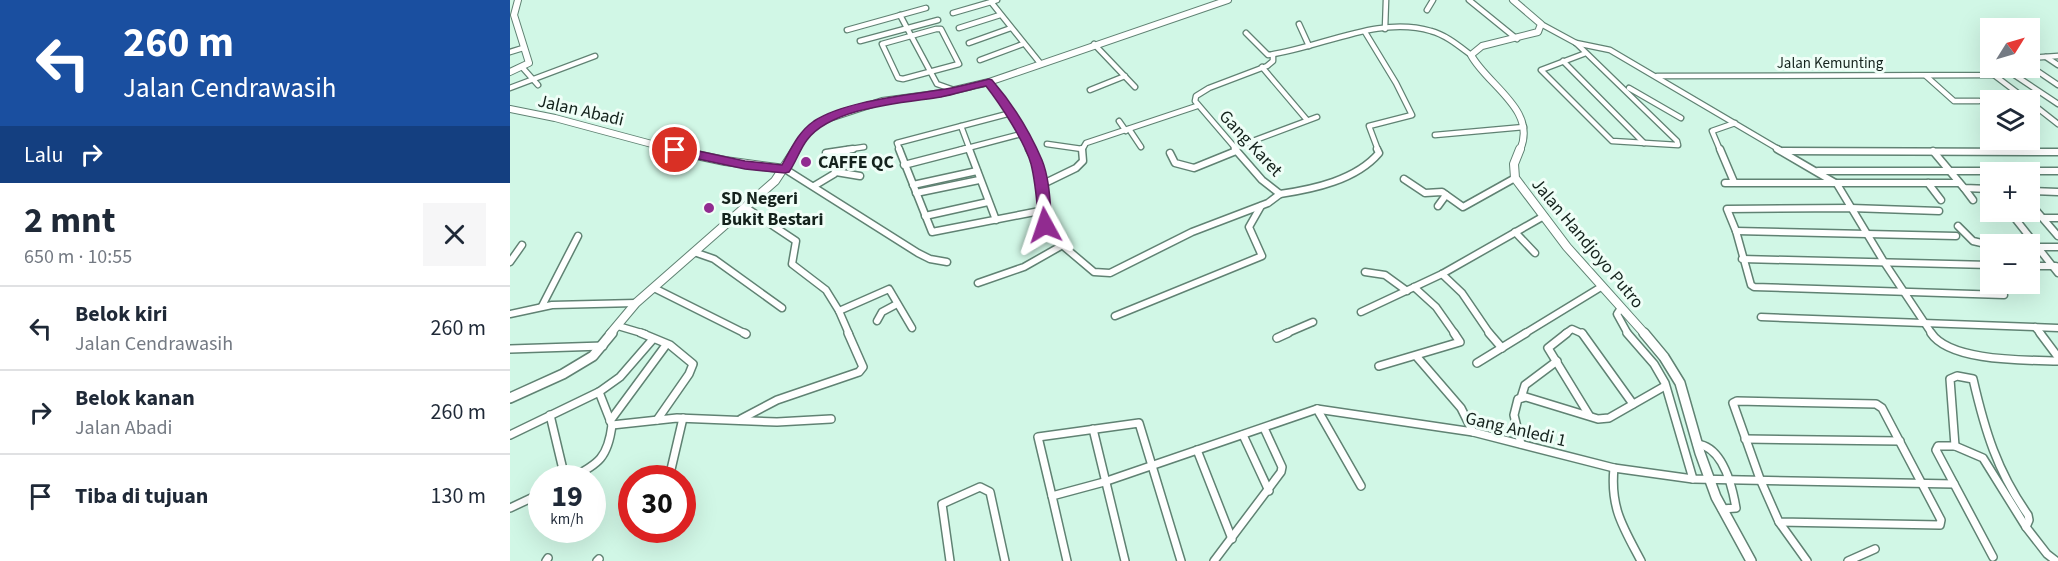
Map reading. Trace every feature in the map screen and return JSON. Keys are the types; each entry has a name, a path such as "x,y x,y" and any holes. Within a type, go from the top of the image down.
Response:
{"street":[{"path":"510,72 529,63 514,15 519,0"},
{"path":"510,398 577,367 603,346 636,303 772,184 785,169 803,137 820,122 882,101 955,91 989,82 1094,44 1228,0"},
{"path":"1385,28 1386,0"},
{"path":"1427,10 1433,0"},
{"path":"1469,0 1517,39"},
{"path":"1514,0 1541,24 1576,43 1621,84 1678,143 1675,146 1609,140 1541,70 1586,53"},
{"path":"953,14 994,1 1000,15 1040,63"},
{"path":"847,30 926,8"},
{"path":"900,15 937,84 955,91"},
{"path":"959,28 1000,15"},
{"path":"860,41 939,20"},
{"path":"1299,24 1309,46"},
{"path":"1472,55 1482,46 1535,34 1541,24"},
{"path":"969,43 1011,28"},
{"path":"1246,33 1271,55 1385,28 1433,31 1472,55 1514,104 1524,127 1435,135"},
{"path":"941,29 960,62 903,79 898,78 881,46 910,36 941,29"},
{"name":"Gang Karet","path":"1271,55 1271,63 1196,96 1197,106 1262,180 1280,194 1306,189 1358,171 1378,155 1369,126 1409,116 1412,112 1365,32"},
{"name":"Jalan Kemunting","path":"1576,43 1610,50 1837,184"},
{"path":"980,60 1023,44"},
{"path":"1094,44 1135,87"},
{"path":"510,52 523,48"},
{"path":"510,88 596,56"},
{"path":"2040,57 2058,56"},
{"path":"2046,57 2058,65"},
{"path":"1563,61 1644,144"},
{"path":"522,67 537,85"},
{"path":"1262,67 1307,120"},
{"path":"2040,73 2058,85"},
{"path":"1926,75 1954,100 1979,101"},
{"name":"Jalan Kemunting","path":"1656,76 1980,75"},
{"path":"1090,90 1125,76"},
{"path":"1998,78 2014,90"},
{"path":"2016,78 2058,104"},
{"path":"989,82 1011,113 1036,161 1045,225 1049,234 1094,272 1110,273 1200,228 1262,206 1280,194"},
{"path":"925,94 937,84"},
{"path":"1621,84 1681,118"},
{"path":"1041,185 1076,168 1083,161 1082,149 1086,143 1197,106"},
{"name":"Jalan Abadi","path":"510,109 636,138 688,154 745,165 785,169"},
{"path":"2040,110 2058,124"},
{"path":"1011,113 897,142 904,165 933,233 1044,210"},
{"path":"1170,153 1175,163 1194,168 1235,149 1317,117"},
{"path":"1119,121 1141,147"},
{"path":"1734,182 1712,131 1735,123"},
{"path":"961,126 979,180 996,220"},
{"name":"Jalan Handjoyo Putro","path":"1524,127 1525,142 1513,164 1512,171 1515,178 1601,287 1654,344 1674,371 1680,383 1707,478 1720,508 1751,561"},
{"path":"904,165 1021,134"},
{"path":"1047,144 1082,149"},
{"path":"826,153 864,147"},
{"path":"814,186 836,172 841,157 848,150"},
{"path":"1782,151 2058,152"},
{"path":"1933,152 1973,200"},
{"path":"785,169 918,253 931,259 947,262"},
{"path":"913,185 977,171"},
{"path":"1817,171 2058,171"},
{"path":"836,172 860,176"},
{"path":"1404,179 1425,193 1440,191 1463,207 1515,178"},
{"path":"916,193 979,180"},
{"path":"1725,183 1959,183"},
{"path":"1928,183 1941,200"},
{"path":"1837,184 1903,292 1923,322 1941,342 1984,357 2058,359"},
{"path":"1964,188 1980,189"},
{"path":"2040,191 2058,192"},
{"path":"1438,206 1446,195"},
{"path":"925,216 988,202"},
{"path":"1115,316 1262,256 1249,227 1262,206"},
{"path":"741,419 777,400 863,369 839,311 825,288 793,266 791,259 796,243 794,239 744,207"},
{"path":"1939,211 1851,208 1727,209 1736,231 1742,259 1751,285 1754,287 2004,295"},
{"path":"2040,215 2058,236"},
{"path":"1361,312 1442,274 1544,216"},
{"path":"2043,218 2058,218"},
{"path":"2018,222 2028,234"},
{"path":"1958,226 1973,241 1980,243"},
{"path":"1736,231 1869,236 1956,236"},
{"path":"1515,232 1535,253"},
{"path":"542,306 578,236"},
{"path":"510,262 522,245"},
{"path":"978,283 1035,262 1061,246"},
{"path":"2040,247 2058,247"},
{"path":"2040,249 2056,266 2058,273"},
{"path":"694,252 714,259 782,308"},
{"path":"1742,259 1980,265"},
{"path":"2040,266 2056,266"},
{"path":"1365,272 1386,275 1407,291"},
{"path":"1442,274 1462,293 1487,332 1502,348"},
{"path":"1379,366 1397,359 1416,357 1460,342 1436,307 1414,287"},
{"path":"1477,363 1601,287"},
{"path":"654,288 746,334"},
{"path":"839,311 889,289 912,328"},
{"path":"510,314 542,306 636,303"},
{"path":"877,321 882,312 897,304"},
{"path":"1621,308 1617,315 1620,325 1650,359 1671,397 1684,461 1693,479"},
{"path":"1761,316 2058,328"},
{"path":"1277,338 1313,322"},
{"path":"618,326 666,345 691,360 693,366 657,420"},
{"path":"2035,327 2058,359"},
{"path":"1589,415 1548,348 1576,328 1633,404"},
{"path":"510,435 599,392 620,377 653,339"},
{"path":"594,465 607,454 611,423 666,345"},
{"path":"510,349 603,346"},
{"path":"1416,357 1461,408 1473,432"},
{"path":"1521,398 1525,385 1557,362"},
{"path":"1955,446 1950,379 1957,376 1973,380 1989,446 2002,478 2028,515 2029,520 2026,527"},
{"path":"1521,444 1513,406 1515,401 1521,398 1598,419 1609,418 1665,386"},
{"path":"599,392 611,423"},
{"path":"1779,522 1940,525 1941,520 1882,408 1876,404 1737,401 1733,403 1760,479 1779,522 1807,561"},
{"path":"1052,496 1104,482 1317,409 1361,486"},
{"name":"Gang Anledi 1","path":"1317,409 1473,432 1614,468 1693,479 1954,484"},
{"path":"550,415 563,465"},
{"path":"672,465 683,418"},
{"path":"611,423 683,418 741,419 782,424 831,419"},
{"path":"1067,561 1038,437 1139,423 1181,561"},
{"path":"1214,561 1269,491 1281,472 1282,467 1264,428"},
{"path":"1093,429 1125,561"},
{"path":"1243,435 1269,491"},
{"path":"1745,439 1900,441"},
{"path":"1697,444 1714,450 1727,479 1736,507 1733,510 1720,508"},
{"path":"1993,557 1935,447 1955,446 1983,458 2026,527 2047,554 2056,561"},
{"path":"1197,450 1232,539"},
{"path":"1614,468 1611,490 1612,516 1641,561"},
{"path":"950,561 942,504 975,488 988,489 1005,561"},
{"path":"510,508 528,500"},
{"path":"1848,561 1875,549"}],"place":[{"name":"CAFFE QC","path":"806,162"},
{"name":"SD Negeri Bukit Bestari","path":"709,208"}],"route":[{"path":"675,150 745,165 785,169 803,137 818,124 830,118 882,101 942,93 989,82 1011,113 1036,161 1045,225"}]}
